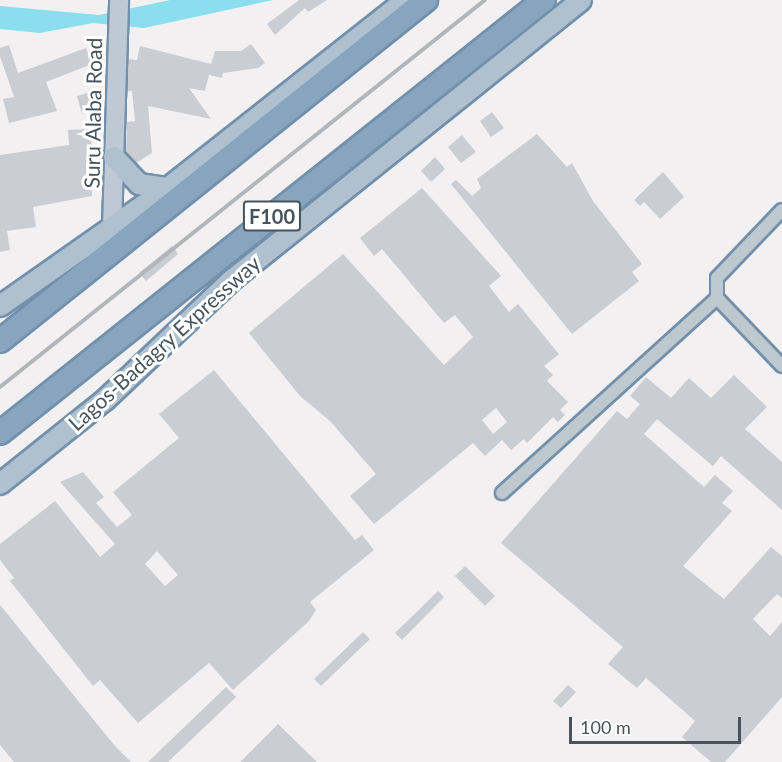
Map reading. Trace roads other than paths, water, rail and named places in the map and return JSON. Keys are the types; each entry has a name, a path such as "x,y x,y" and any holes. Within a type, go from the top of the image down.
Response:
{"highway":[{"path":"0,341 426,0"},
{"name":"Lagos-Badagry Expressway","path":"0,434 107,351 544,0"},
{"path":"0,322 63,289"},
{"path":"0,452 72,392 107,351"}],"main road":[{"path":"0,306 168,188 406,0"},
{"name":"Lagos-Badagry Expressway","path":"0,484 105,400 232,280 581,0"},
{"path":"114,157 139,184 168,188"}],"street":[{"name":"Suru Alaba Road","path":"112,227 119,3"},
{"path":"782,210 717,278 717,298 782,366"},
{"path":"502,493 717,298"}],"water":[{"path":"170,0 273,0 144,28 93,23 40,33 0,29 0,6 99,15"}],"railway":[{"path":"0,387 485,0"}]}
